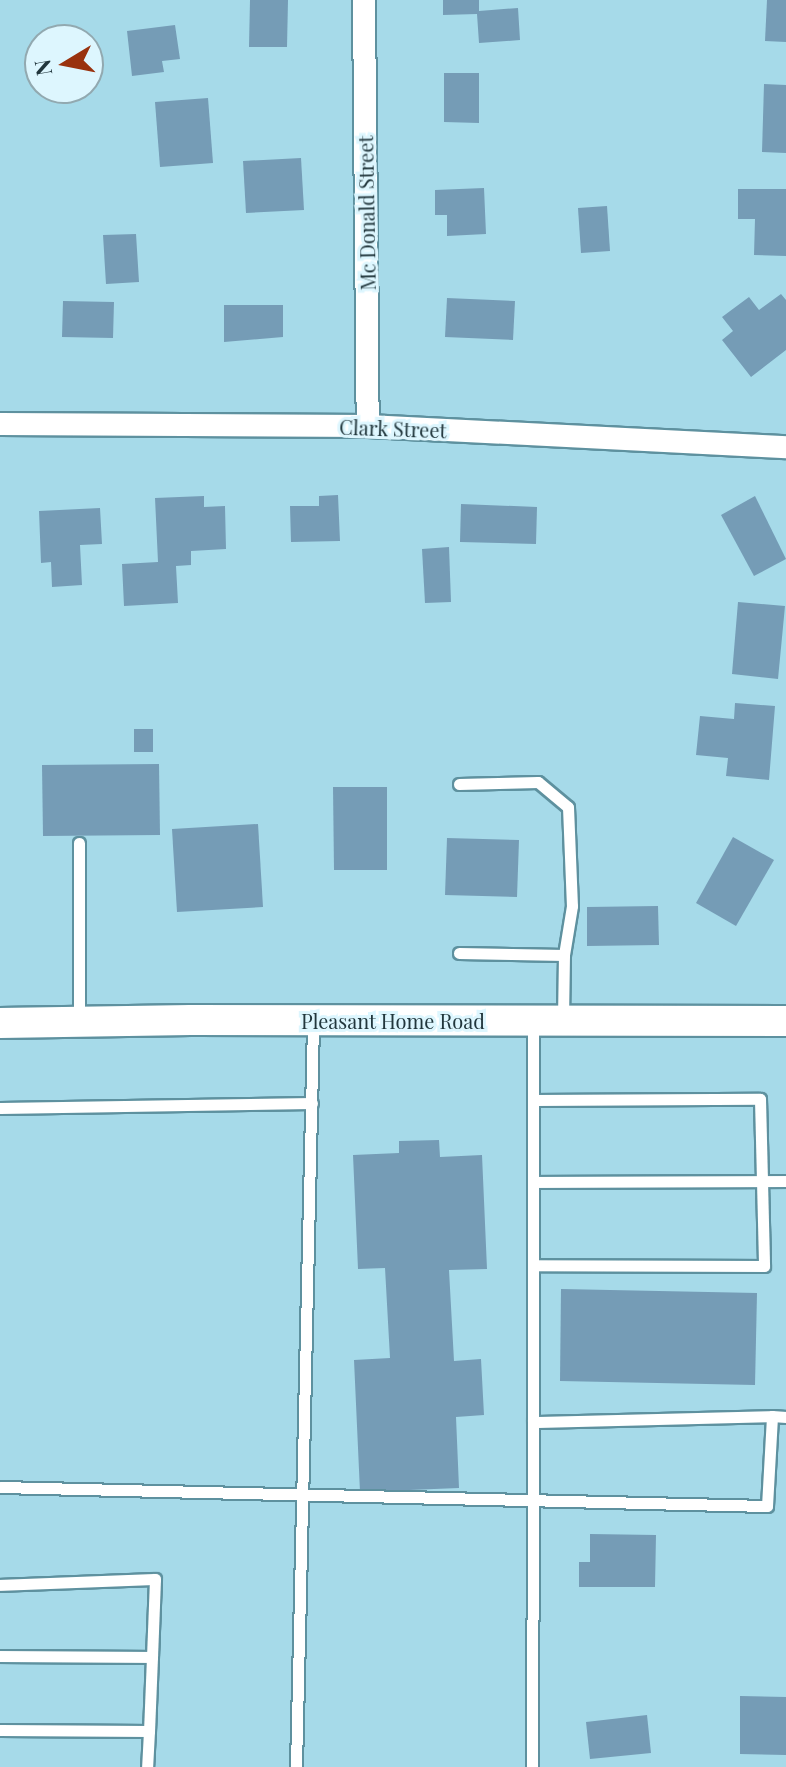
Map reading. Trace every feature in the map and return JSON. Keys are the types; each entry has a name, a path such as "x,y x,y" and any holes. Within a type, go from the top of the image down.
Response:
{"main road":[{"name":"Pleasant Home Road","path":"0,1023 786,1021"}],"street":[{"name":"Mc Donald Street","path":"364,0 368,426"},
{"name":"Clark Street","path":"0,424 368,426 786,447"}],"lane":[{"path":"459,784 538,782 568,807 572,906 533,1100 535,1499 532,1767"},
{"path":"79,843 79,1022"},
{"path":"459,953 564,955"},
{"path":"296,1767 313,1020"},
{"path":"533,1100 760,1099 764,1266 533,1265"},
{"path":"0,1108 312,1103"},
{"path":"533,1182 786,1181"},
{"path":"0,1487 303,1492 767,1506 772,1416"},
{"path":"533,1422 786,1417"},
{"path":"0,1585 155,1579 147,1767"},
{"path":"0,1656 152,1657"},
{"path":"0,1730 149,1731"}],"building":[{"path":"250,0 288,0 287,47 249,47"},
{"path":"443,0 479,0 479,11 518,8 520,40 479,43 477,14 443,15"},
{"path":"767,0 786,0 786,42 765,41"},
{"path":"175,25 180,59 162,61 164,72 132,76 127,31"},
{"path":"444,73 479,73 479,123 444,122"},
{"path":"764,84 786,85 786,153 762,152"},
{"path":"208,98 213,163 160,167 155,102"},
{"path":"301,158 304,210 246,213 243,161"},
{"path":"484,188 486,234 447,236 447,215 435,215 435,190"},
{"path":"738,189 786,189 786,256 754,255 755,219 738,219"},
{"path":"607,206 610,251 581,253 578,208"},
{"path":"136,234 139,282 106,284 103,235"},
{"path":"781,294 786,300 786,350 751,377 722,340 733,331 722,317 749,297 759,310"},
{"path":"447,298 515,301 513,340 445,337"},
{"path":"63,301 114,302 113,338 62,337"},
{"path":"224,305 283,305 283,337 224,342"},
{"path":"338,495 340,541 291,542 290,506 319,506 319,496"},
{"path":"204,496 204,507 225,506 226,549 191,551 191,565 176,566 178,603 124,606 122,564 158,562 155,498"},
{"path":"755,496 786,559 754,576 721,515"},
{"path":"461,504 537,507 536,544 460,542"},
{"path":"100,508 102,544 80,545 82,585 52,587 51,562 41,563 39,511"},
{"path":"449,547 451,602 425,603 422,549"},
{"path":"738,602 785,606 778,679 732,674"},
{"path":"735,703 775,706 769,780 726,776 728,758 696,755 700,716 734,719"},
{"path":"134,729 153,729 153,752 134,752"},
{"path":"159,764 160,835 43,836 42,765"},
{"path":"333,787 387,787 387,870 334,870"},
{"path":"258,824 263,907 177,912 172,829"},
{"path":"733,837 774,860 736,926 696,903"},
{"path":"447,838 519,840 517,897 445,895"},
{"path":"658,906 659,945 587,946 587,907"},
{"path":"439,1140 440,1157 482,1155 487,1269 449,1270 454,1361 481,1359 484,1415 456,1417 459,1488 360,1492 354,1360 390,1358 385,1268 358,1269 353,1155 399,1153 399,1141"},
{"path":"561,1289 757,1293 755,1385 560,1381"},
{"path":"590,1534 656,1535 655,1587 579,1587 579,1562 590,1562"},
{"path":"740,1696 786,1697 786,1755 740,1754"},
{"path":"647,1715 651,1753 590,1759 586,1722"}]}
